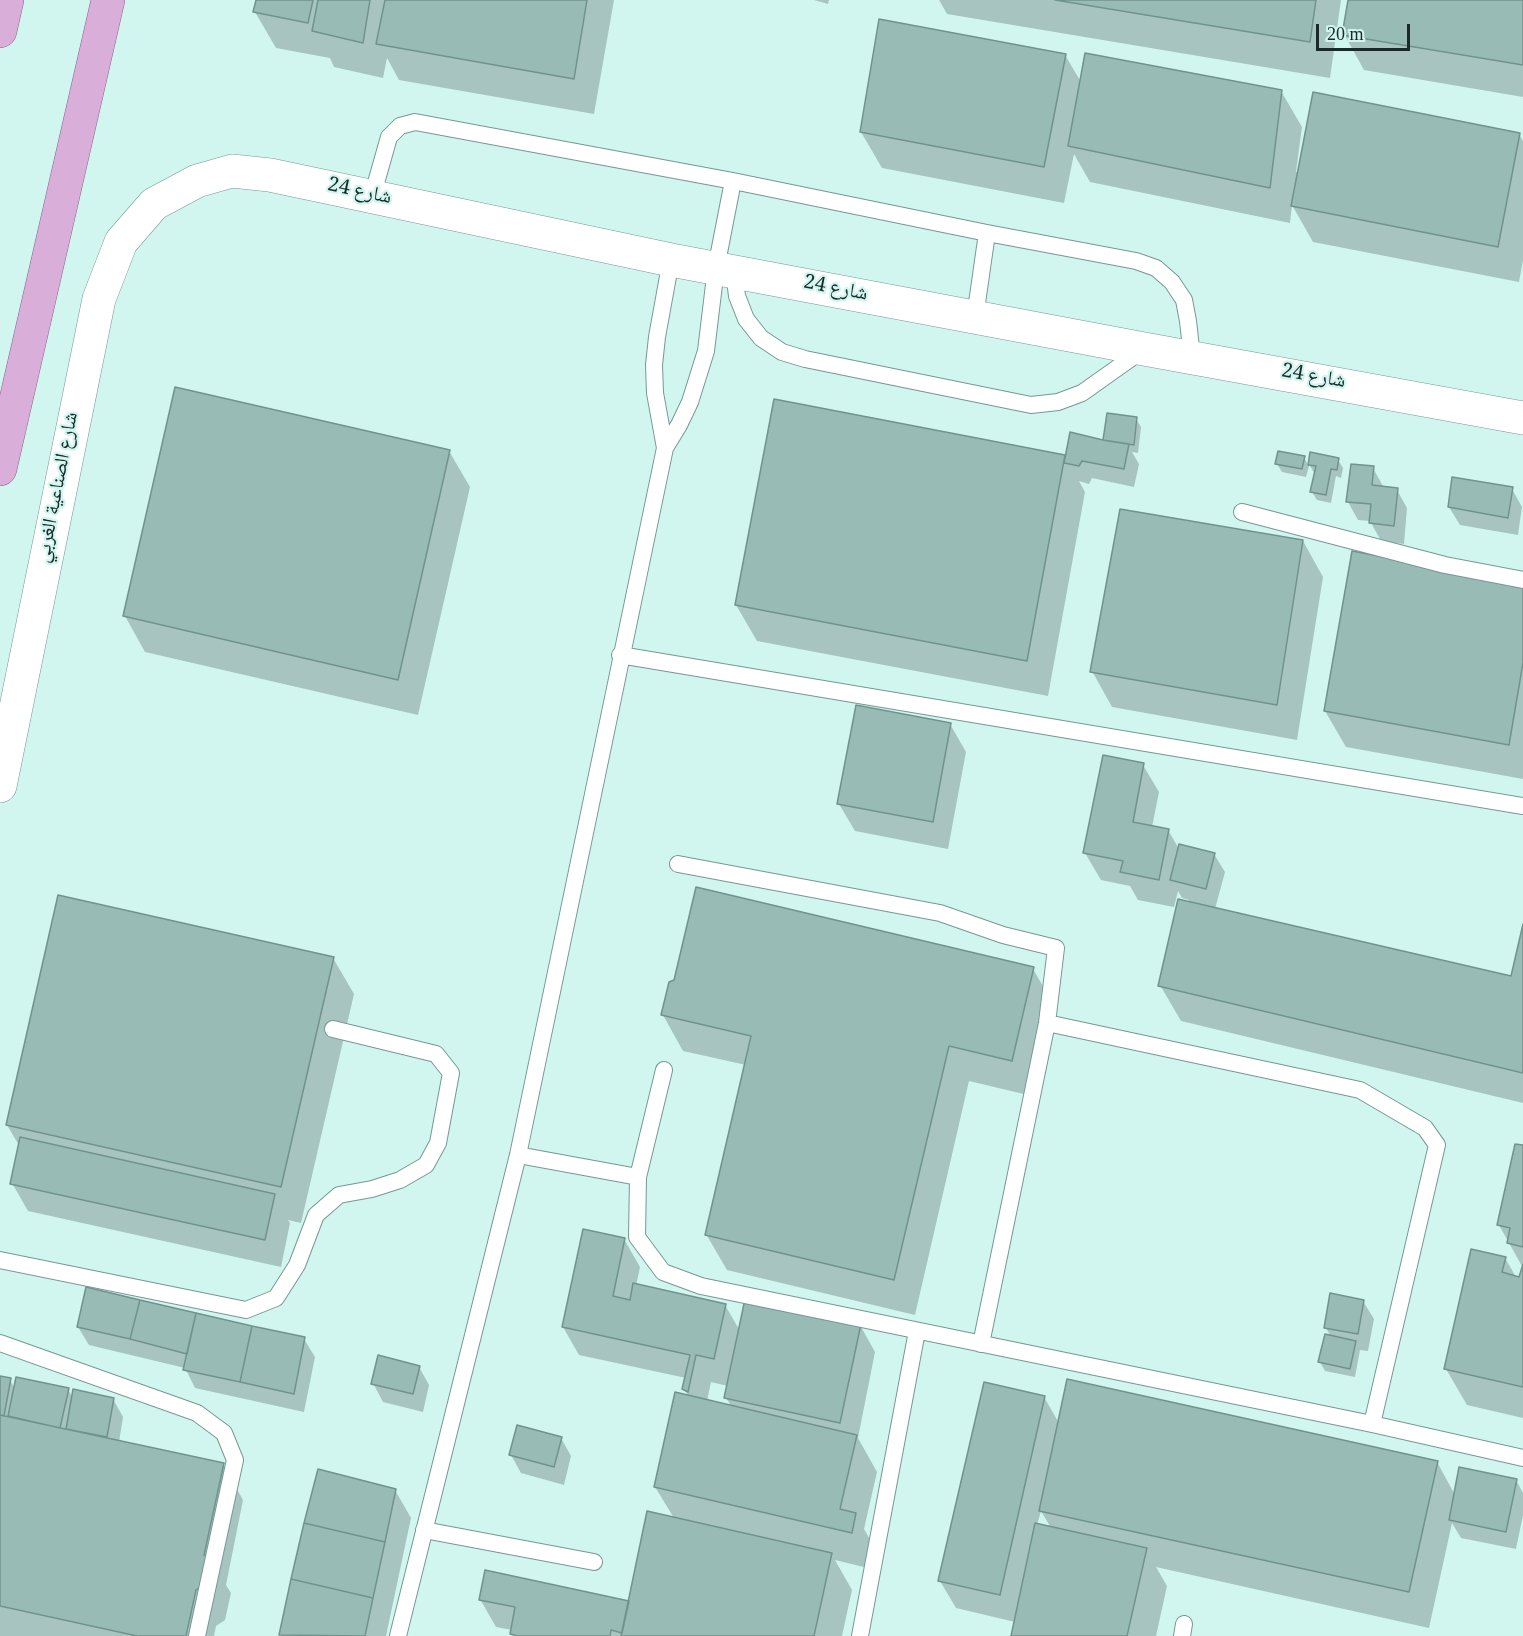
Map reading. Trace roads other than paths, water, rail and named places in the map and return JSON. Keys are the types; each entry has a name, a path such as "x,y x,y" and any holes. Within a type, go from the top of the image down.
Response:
{"main road":[{"path":"0,31 7,0"},
{"path":"0,469 108,0"}],"street":[{"name":"شارع 24","path":"154,204 197,181 232,171 270,175 671,260 1523,418"},
{"name":"شارع الصناعية الغربي","path":"0,786 99,299 121,242 154,204"}],"lane":[{"path":"372,196 389,137 400,126 415,122 733,181 1136,261 1156,268 1172,282 1184,300 1192,357"},
{"path":"398,1636 518,1155 620,655 665,448 679,425 699,377 725,270 733,181"},
{"path":"975,317 987,233"},
{"path":"665,448 656,402 654,365 671,260"},
{"path":"725,270 746,319 761,338 782,352 805,359 1031,405 1058,402 1082,393 1144,349"},
{"path":"1242,512 1445,565 1523,580"},
{"path":"620,655 1523,806"},
{"path":"678,864 940,913 1003,935 1056,948 1047,1023 981,1344"},
{"path":"1047,1023 1360,1090 1425,1128 1437,1145 1372,1424"},
{"path":"0,1260 246,1310 276,1298 297,1265 316,1215 339,1195 372,1189 400,1180 426,1165 438,1143 451,1073 436,1054 333,1029"},
{"path":"664,1070 638,1177 637,1237 663,1272 701,1286 1372,1424 1523,1458"},
{"path":"518,1155 638,1177"},
{"path":"860,1636 917,1331"},
{"path":"0,1343 197,1413 224,1433 235,1460 197,1636"},
{"path":"424,1530 594,1562"}]}
